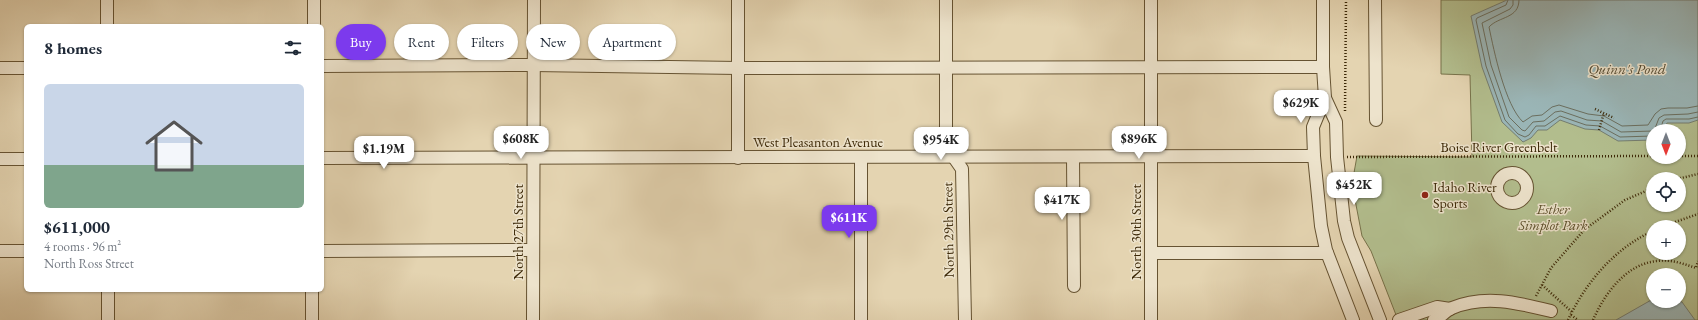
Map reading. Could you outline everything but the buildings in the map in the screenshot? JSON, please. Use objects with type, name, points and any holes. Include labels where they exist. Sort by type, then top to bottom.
[{"type":"street","points":[[107,0],[107,24]]},
{"type":"street","points":[[314,0],[314,24]]},
{"type":"street","name":"North 27th Street","points":[[533,320],[534,0]]},
{"type":"street","points":[[738,0],[738,158]]},
{"type":"street","name":"North 29th Street","points":[[946,0],[946,146],[952,157],[962,169],[965,320]]},
{"type":"street","name":"North 30th Street","points":[[1151,0],[1151,320]]},
{"type":"street","points":[[1323,0],[1324,98],[1312,127],[1314,156],[1321,226],[1327,253],[1353,320]]},
{"type":"street","points":[[1375,0],[1376,120]]},
{"type":"street","points":[[324,66],[533,65],[738,68],[945,66],[1151,68],[1323,67]]},
{"type":"street","points":[[0,68],[24,68]]},
{"type":"street","points":[[1324,98],[1336,122],[1337,157],[1344,221],[1348,238],[1380,320]]},
{"type":"street","name":"West Pleasanton Avenue","points":[[324,158],[1314,156]]},
{"type":"street","points":[[861,157],[862,320]]},
{"type":"street","points":[[1073,157],[1074,286]]},
{"type":"street","points":[[0,159],[24,159]]},
{"type":"street","points":[[324,251],[533,250]]},
{"type":"street","points":[[0,251],[24,251]]},
{"type":"street","points":[[1151,253],[1327,253]]},
{"type":"street","points":[[108,292],[108,320]]},
{"type":"street","points":[[312,292],[312,320]]},
{"type":"street","points":[[1434,320],[1450,309],[1462,304],[1498,300],[1518,303],[1551,312]]},
{"type":"street","points":[[1399,320],[1420,317],[1436,307],[1450,309]]},
{"type":"path","points":[[1345,119],[1346,0]]},
{"type":"path","points":[[1595,110],[1614,118]]},
{"type":"path","points":[[1599,130],[1604,113]]},
{"type":"path","name":"Boise River Greenbelt","points":[[1346,164],[1345,157],[1646,156]]},
{"type":"path","points":[[1686,156],[1698,156]]},
{"type":"path","points":[[1686,177],[1698,174]]},
{"type":"path","points":[[1534,300],[1551,268],[1584,230],[1625,200],[1646,191]]},
{"type":"path","points":[[1681,220],[1698,214]]},
{"type":"path","points":[[1568,320],[1580,298],[1601,270],[1619,252],[1646,235]]},
{"type":"path","points":[[1592,320],[1609,291],[1623,276],[1638,266],[1658,261],[1678,262],[1696,268]]},
{"type":"path","points":[[1698,261],[1696,268],[1698,272]]},
{"type":"path","points":[[1542,284],[1578,320]]},
{"type":"green space","name":"Esther Simplot Park","points":[[1441,0],[1698,0],[1698,320],[1398,320],[1371,251],[1362,236],[1352,184],[1357,156],[1472,157],[1470,75],[1441,74]]},
{"type":"water","name":"Quinn's Pond","points":[[1507,0],[1698,0],[1698,120],[1689,123],[1646,124],[1646,140],[1618,141],[1599,130],[1585,129],[1560,120],[1547,130],[1538,130],[1531,138],[1523,142],[1502,122],[1482,67],[1471,16]]},
{"type":"water","points":[[1646,303],[1646,308],[1686,308],[1695,320],[1616,320]]},
{"type":"place","name":"Idaho River Sports","points":[[1425,195]]}]
